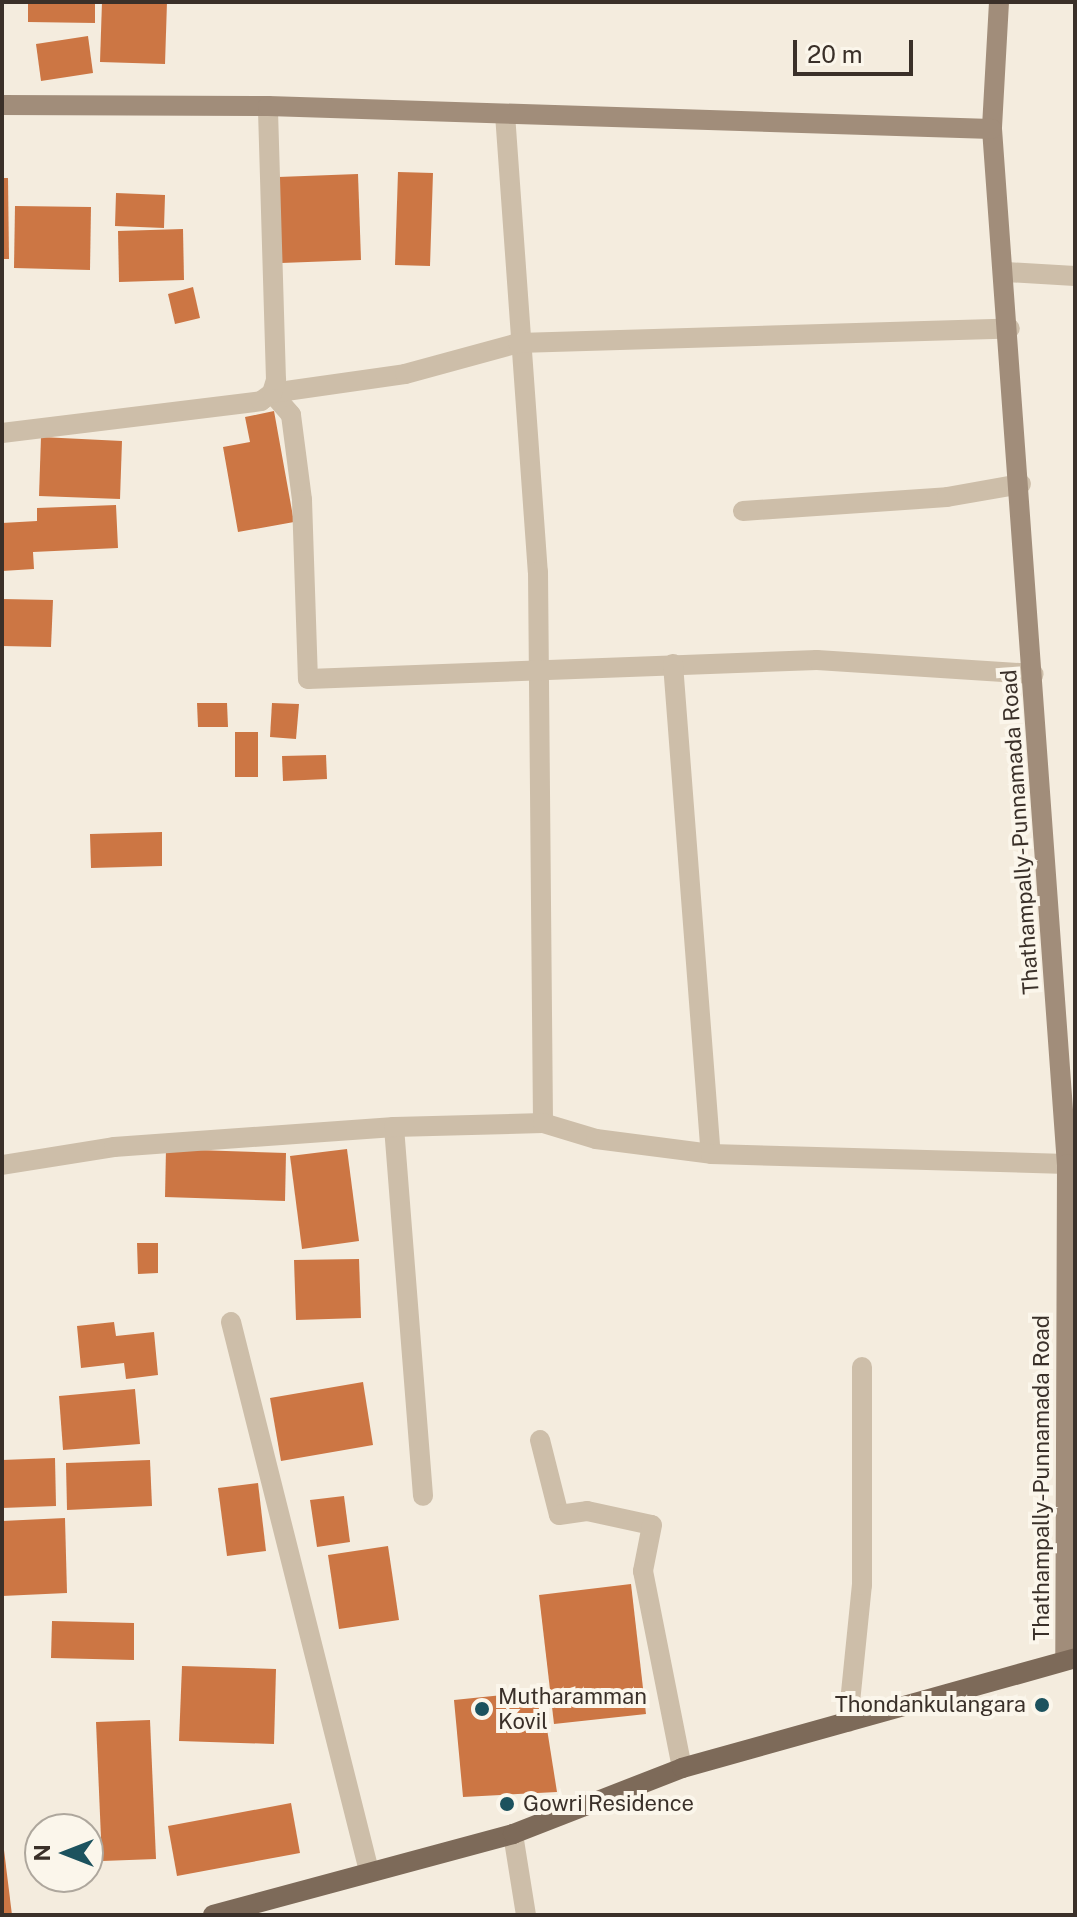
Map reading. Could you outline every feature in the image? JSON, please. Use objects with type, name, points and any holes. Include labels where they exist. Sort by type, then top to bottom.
[{"type":"main road","name":"Thathampally-Punnamada Road","points":[[999,2],[992,129],[1006,272],[1034,674],[1068,1089],[1070,1659]]},
{"type":"main road","points":[[2,105],[268,106],[992,129]]},
{"type":"main road","points":[[213,1915],[513,1834],[682,1768],[1070,1659]]},
{"type":"street","points":[[268,106],[276,380],[272,393]]},
{"type":"street","points":[[505,114],[518,343],[538,572],[543,1123]]},
{"type":"street","points":[[1006,272],[1075,276]]},
{"type":"street","points":[[2,433],[261,401],[272,393],[405,374],[518,343],[1010,328]]},
{"type":"street","points":[[272,393],[291,415],[302,500],[308,679],[817,660],[1034,674]]},
{"type":"street","points":[[743,511],[947,497],[1021,484]]},
{"type":"street","points":[[673,664],[711,1154]]},
{"type":"street","points":[[2,1165],[114,1147],[394,1127],[543,1123],[596,1139],[711,1154],[1067,1164]]},
{"type":"street","points":[[394,1127],[423,1496]]},
{"type":"street","points":[[231,1322],[369,1871]]},
{"type":"street","points":[[848,1722],[862,1585],[862,1367]]},
{"type":"street","points":[[540,1440],[559,1515],[587,1511],[652,1525],[643,1571],[682,1768]]},
{"type":"street","points":[[513,1834],[526,1915]]},
{"type":"building","points":[[28,2],[95,2],[95,23],[28,22]]},
{"type":"building","points":[[102,2],[167,2],[165,64],[100,62]]},
{"type":"building","points":[[88,36],[93,73],[41,81],[36,44]]},
{"type":"building","points":[[398,172],[433,173],[430,266],[395,265]]},
{"type":"building","points":[[358,174],[361,260],[281,263],[278,177]]},
{"type":"building","points":[[2,178],[8,178],[9,259],[2,259]]},
{"type":"building","points":[[116,193],[165,195],[164,228],[115,226]]},
{"type":"building","points":[[15,206],[91,207],[90,270],[14,268]]},
{"type":"building","points":[[183,229],[184,280],[119,282],[118,231]]},
{"type":"building","points":[[193,287],[200,318],[175,324],[168,294]]},
{"type":"building","points":[[274,411],[294,522],[238,532],[223,447],[250,442],[245,417]]},
{"type":"building","points":[[41,437],[122,441],[120,499],[39,496]]},
{"type":"building","points":[[116,505],[118,548],[33,552],[34,569],[2,571],[2,523],[37,521],[37,508]]},
{"type":"building","points":[[2,599],[53,600],[51,647],[2,646]]},
{"type":"building","points":[[197,703],[227,703],[228,727],[198,727]]},
{"type":"building","points":[[272,703],[299,704],[296,739],[270,737]]},
{"type":"building","points":[[235,732],[258,732],[258,777],[235,777]]},
{"type":"building","points":[[326,755],[327,779],[283,781],[282,756]]},
{"type":"building","points":[[162,832],[162,866],[91,868],[90,834]]},
{"type":"building","points":[[166,1149],[286,1153],[285,1201],[165,1197]]},
{"type":"building","points":[[347,1149],[359,1241],[302,1249],[290,1156]]},
{"type":"building","points":[[137,1243],[158,1243],[158,1273],[138,1274]]},
{"type":"building","points":[[359,1259],[361,1318],[296,1320],[294,1260]]},
{"type":"building","points":[[114,1322],[116,1336],[154,1332],[158,1375],[126,1379],[124,1363],[81,1368],[77,1326]]},
{"type":"building","points":[[363,1382],[373,1445],[281,1461],[270,1398]]},
{"type":"building","points":[[135,1389],[140,1444],[63,1450],[59,1396]]},
{"type":"building","points":[[55,1458],[56,1506],[2,1508],[2,1460]]},
{"type":"building","points":[[150,1460],[152,1506],[67,1510],[66,1463]]},
{"type":"building","points":[[258,1483],[266,1551],[227,1556],[218,1488]]},
{"type":"building","points":[[344,1496],[350,1542],[317,1547],[310,1500]]},
{"type":"building","points":[[65,1518],[67,1593],[2,1596],[2,1521]]},
{"type":"building","points":[[388,1546],[399,1620],[339,1629],[328,1555]]},
{"type":"building","points":[[631,1584],[646,1714],[554,1724],[539,1595]]},
{"type":"building","points":[[52,1621],[134,1623],[134,1660],[51,1658]]},
{"type":"building","points":[[182,1666],[276,1669],[274,1744],[179,1741]]},
{"type":"building","points":[[541,1691],[557,1792],[463,1797],[454,1700]]},
{"type":"building","points":[[150,1720],[156,1859],[104,1861],[104,1813],[100,1813],[96,1722]]},
{"type":"building","points":[[291,1803],[300,1853],[177,1876],[168,1826]]},
{"type":"building","points":[[4,1850],[12,1915],[2,1915]]},
{"type":"place","name":"Thondankulangara","points":[[1042,1705]]},
{"type":"place","name":"Mutharamman Kovil","points":[[482,1709]]},
{"type":"place","name":"Gowri Residence","points":[[507,1804]]}]
